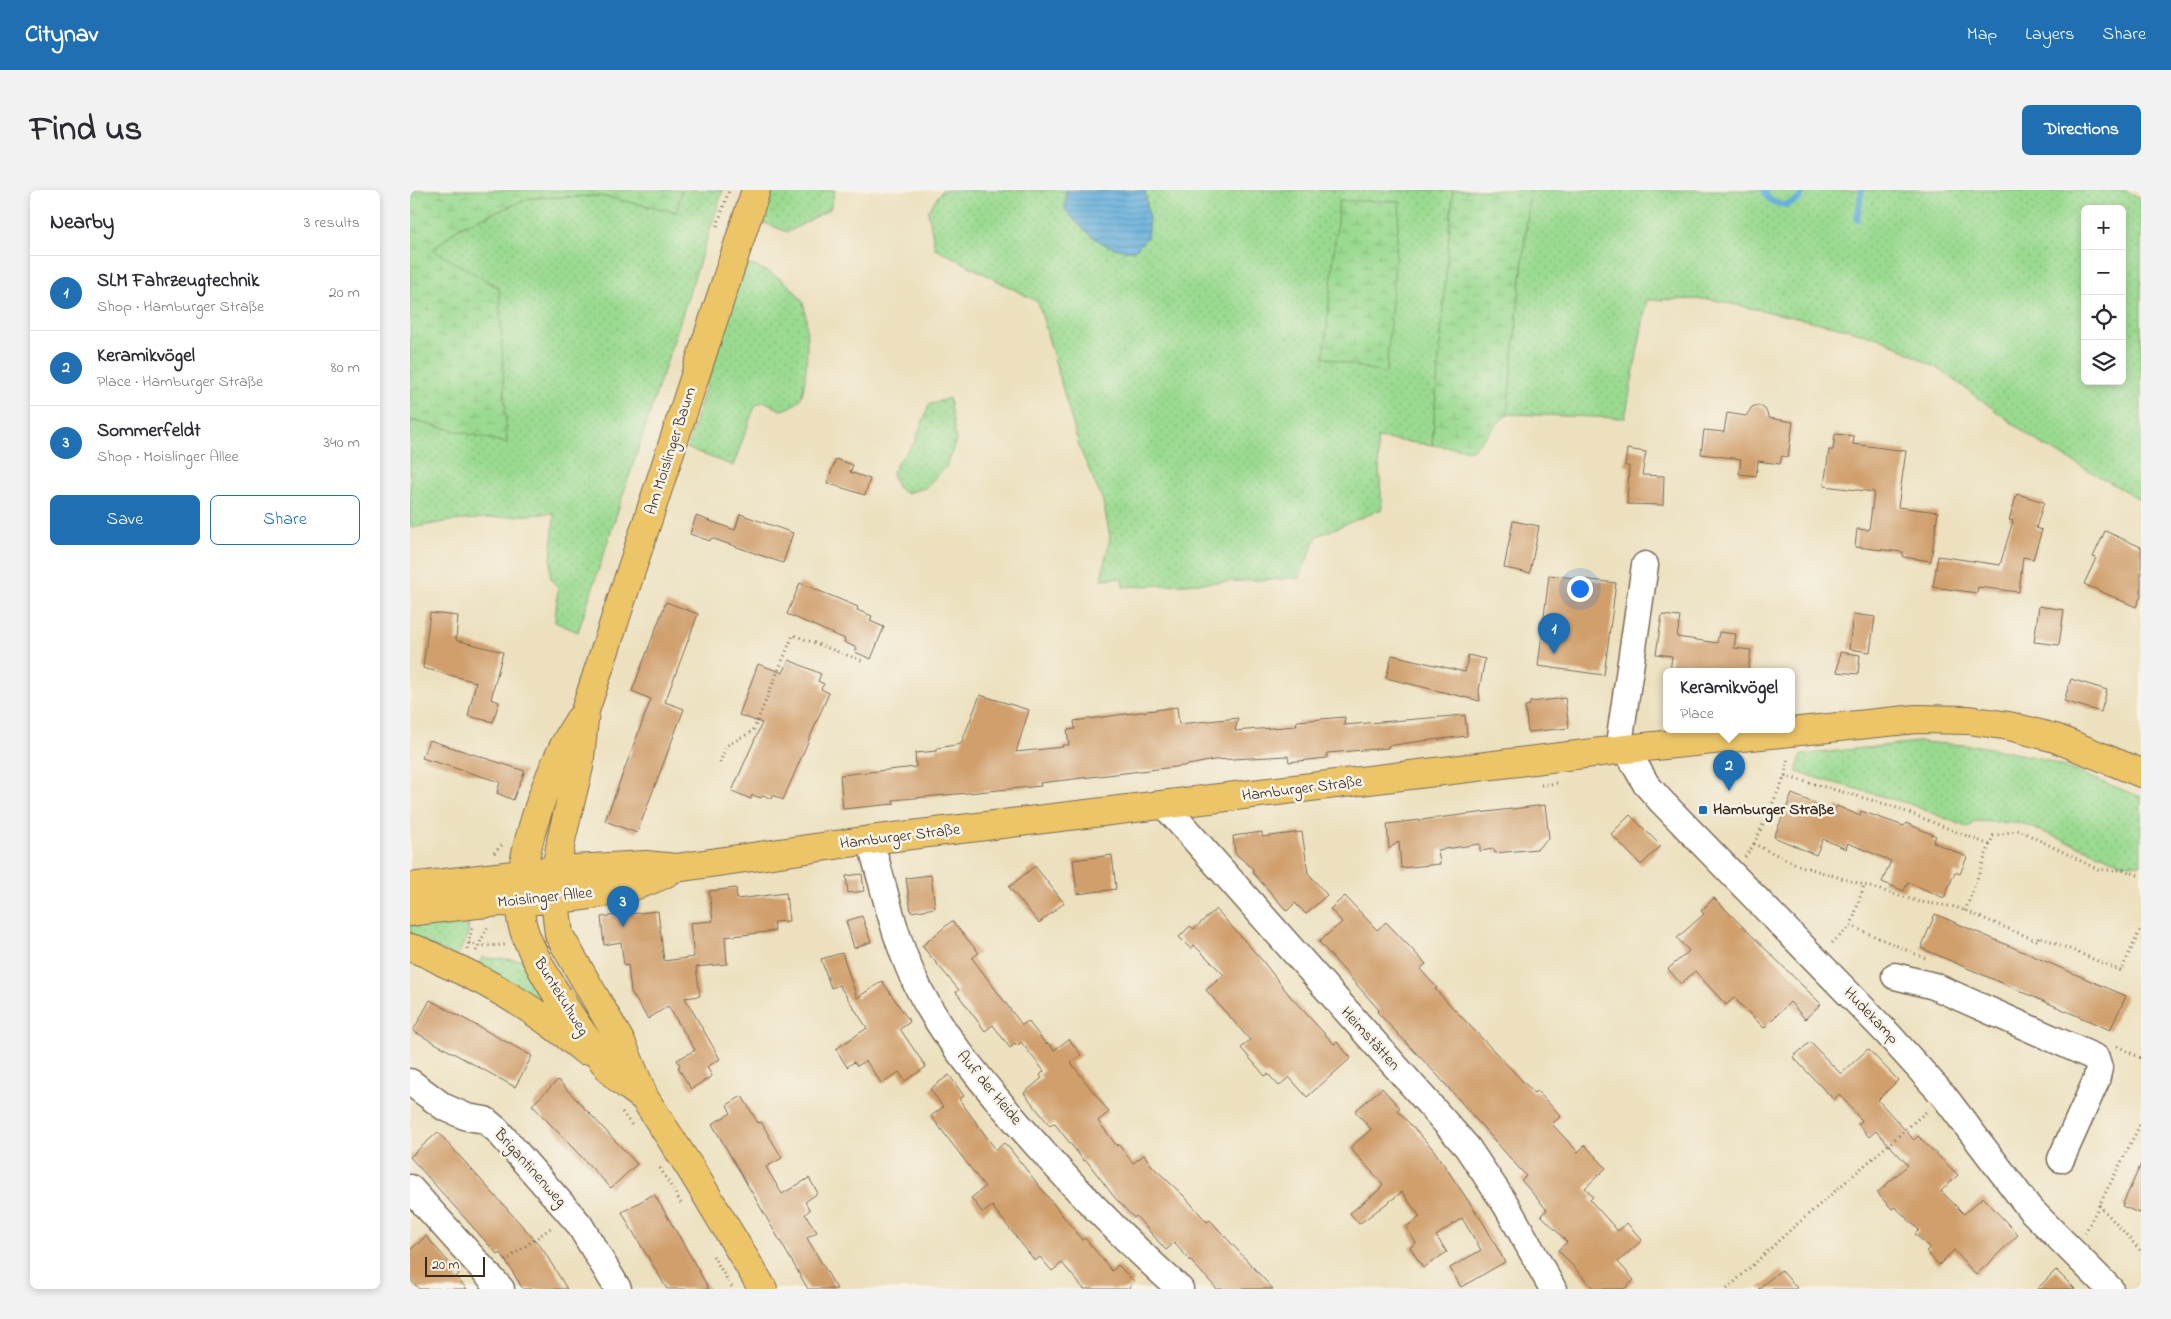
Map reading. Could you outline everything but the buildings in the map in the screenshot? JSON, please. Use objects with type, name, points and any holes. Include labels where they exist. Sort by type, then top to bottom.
[{"type":"main road","name":"Am Moislinger Baum","points":[[555,900],[556,870],[562,836],[579,767],[586,711],[756,190]]},
{"type":"main road","name":"Am Moislinger Baum","points":[[523,874],[531,833],[551,777],[567,738],[586,711]]},
{"type":"main road","name":"Hamburger Straße","points":[[1795,732],[1916,719],[1969,720],[2010,726],[2055,738],[2141,773]]},
{"type":"main road","name":"Hamburger Straße","points":[[486,866],[523,874],[556,870],[646,865],[676,868],[870,840],[1622,750],[1783,733]]},
{"type":"main road","name":"Moislinger Allee","points":[[410,888],[486,866]]},
{"type":"main road","name":"Moislinger Allee","points":[[410,912],[555,900],[649,882],[676,868]]},
{"type":"main road","name":"Buntekuhweg","points":[[523,874],[520,902],[521,919],[527,942],[555,990],[612,1073],[645,1099]]},
{"type":"main road","name":"Buntekuhweg","points":[[555,900],[560,935],[622,1044],[645,1099],[692,1171],[757,1287]]},
{"type":"main road","points":[[410,948],[465,972],[509,996],[556,1026],[612,1073]]},
{"type":"street","points":[[1622,750],[1645,565]]},
{"type":"street","name":"Hudekamp","points":[[1622,750],[1646,784],[1887,1033],[1944,1096],[2030,1208],[2110,1289]]},
{"type":"street","name":"Heimstätten","points":[[1165,806],[1467,1147],[1506,1205],[1553,1289]]},
{"type":"street","name":"Auf der Heide","points":[[870,840],[888,912],[914,980],[958,1054],[1038,1147],[1149,1261],[1180,1289]]},
{"type":"street","points":[[1895,976],[1934,986],[2096,1058],[2099,1068],[2096,1081],[2061,1158]]},
{"type":"street","name":"Brigantinenweg","points":[[410,1082],[444,1107],[466,1117],[485,1120],[497,1130],[579,1224],[618,1289]]},
{"type":"street","points":[[410,1188],[495,1281]]},
{"type":"path","points":[[720,763],[726,746],[753,731],[793,635],[862,661]]},
{"type":"path","points":[[1732,873],[1754,844],[1785,776],[1789,751]]},
{"type":"path","points":[[1785,776],[1889,805],[1990,845]]},
{"type":"path","points":[[1965,911],[1993,836],[2019,830],[2099,870],[2123,870],[2141,876]]},
{"type":"path","points":[[486,866],[508,837]]},
{"type":"path","points":[[1754,844],[1798,865],[1920,902],[1956,907],[2038,941],[2039,936],[2121,971],[2141,928]]},
{"type":"path","points":[[1851,926],[1864,885]]},
{"type":"path","points":[[469,943],[479,946]]},
{"type":"path","points":[[1727,1289],[1787,1233],[1944,1096]]},
{"type":"path","points":[[619,1107],[634,1129]]},
{"type":"path","points":[[2075,1254],[2141,1123]]},
{"type":"path","points":[[659,1167],[683,1206]]},
{"type":"path","points":[[2099,1206],[2141,1251]]},
{"type":"path","points":[[495,1281],[570,1214]]},
{"type":"path","points":[[713,1255],[733,1289]]},
{"type":"green space","points":[[410,190],[681,190],[677,212],[600,196],[530,198],[458,228],[433,250],[499,288],[507,443],[410,420]]},
{"type":"green space","points":[[681,190],[723,190],[578,632],[555,622],[558,588],[550,576],[554,513],[450,521],[410,528],[410,420],[507,442],[433,250],[458,228],[530,198],[600,196],[676,212]]},
{"type":"green space","points":[[768,190],[835,190],[830,209],[788,232],[759,221]]},
{"type":"green space","points":[[942,190],[1066,190],[1065,209],[1087,232],[1114,248],[1135,250],[1147,205],[1145,190],[1453,190],[1432,445],[1377,438],[1382,509],[1317,536],[1299,578],[1123,587],[1122,578],[1101,579],[1110,537],[1103,501],[1080,449],[1038,302],[935,248],[928,211]]},
{"type":"green space","points":[[1453,190],[1530,190],[1507,414],[1472,450],[1432,445]]},
{"type":"green space","points":[[1530,190],[2124,190],[2141,199],[2141,500],[2038,442],[1942,371],[1885,340],[1843,328],[1709,299],[1647,300],[1625,418],[1507,414]]},
{"type":"green space","points":[[1339,201],[1400,201],[1386,374],[1324,357]]},
{"type":"green space","points":[[744,263],[778,277],[798,295],[805,310],[807,351],[805,381],[800,399],[781,410],[764,401],[755,406],[733,466],[687,448]]},
{"type":"green space","points":[[949,398],[956,440],[946,467],[925,488],[905,493],[897,487],[892,473],[898,462],[915,442],[929,405]]},
{"type":"green space","points":[[1918,742],[1980,746],[2044,759],[2141,797],[2141,865],[2122,863],[2020,823],[1974,821],[1969,828],[1910,804],[1796,772],[1801,755]]},
{"type":"green space","points":[[469,919],[468,933],[458,956],[410,938],[410,926]]},
{"type":"green space","points":[[482,958],[524,960],[552,1008],[477,966]]},
{"type":"water","points":[[1066,190],[1145,190],[1149,219],[1147,238],[1135,250],[1114,248],[1096,239],[1079,225],[1065,209]]},
{"type":"waterway","points":[[1765,190],[1765,195],[1773,202],[1786,205],[1799,199],[1804,190]]},
{"type":"waterway","points":[[1857,219],[1862,190]]},
{"type":"place","name":"SLM Fahrzeugtechnik","points":[[1554,654]]},
{"type":"place","name":"Keramikvögel","points":[[1729,791]]},
{"type":"place","name":"Hamburger Straße","points":[[1703,810]]},
{"type":"place","name":"Sommerfeldt","points":[[623,927]]}]
